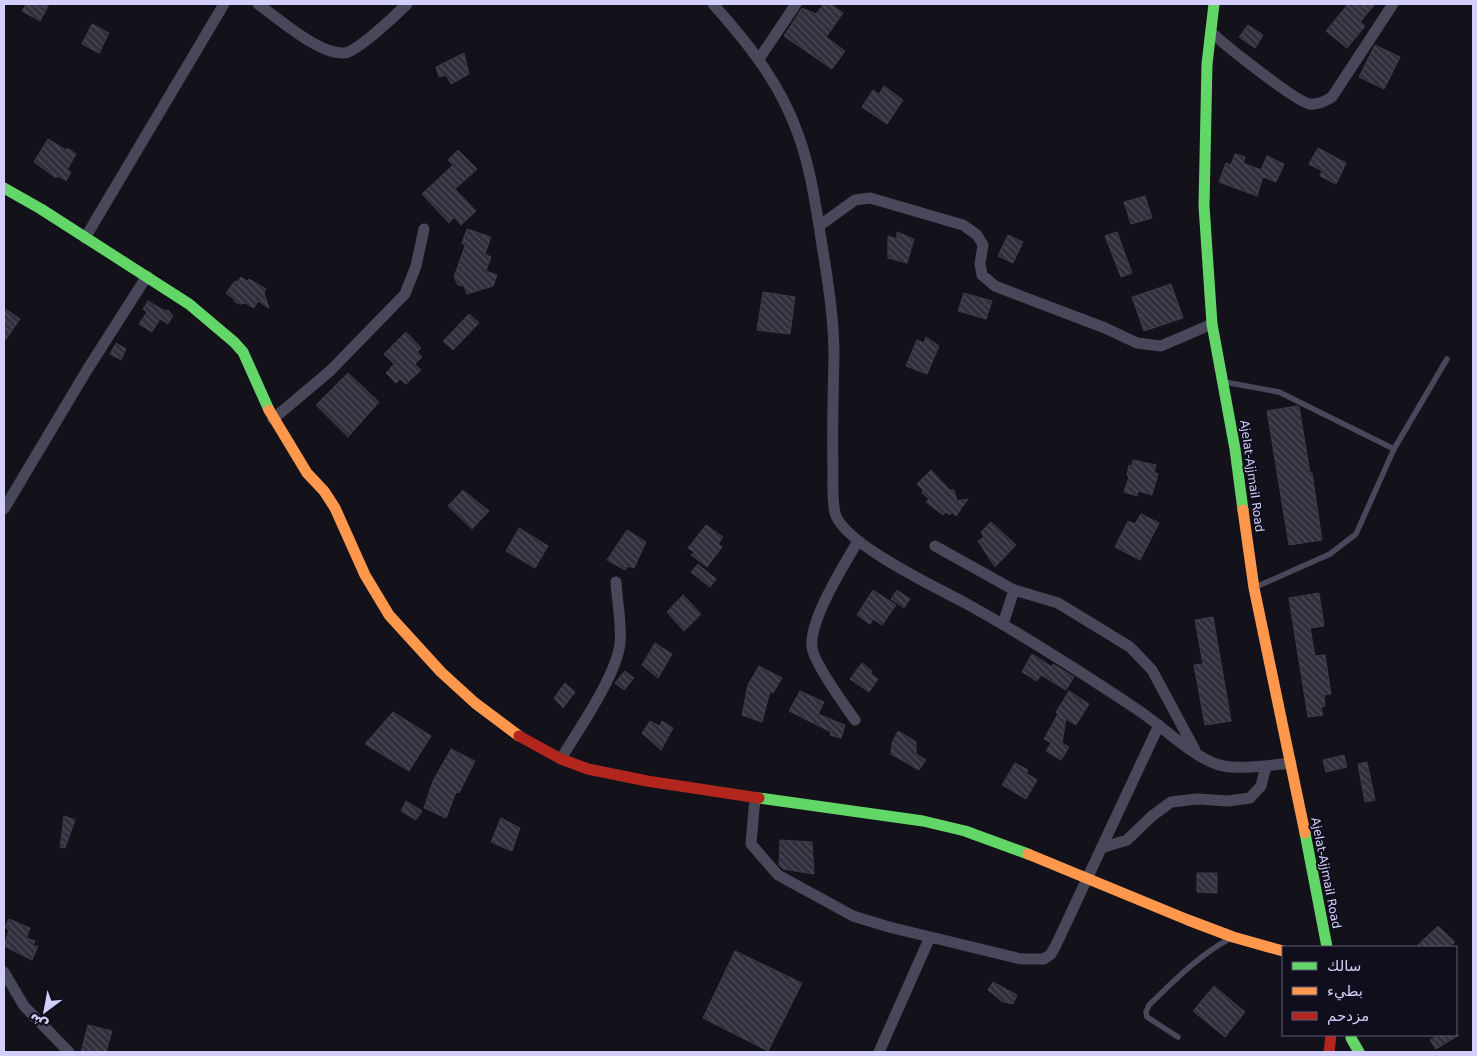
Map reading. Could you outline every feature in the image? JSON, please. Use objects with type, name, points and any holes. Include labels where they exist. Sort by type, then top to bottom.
[{"type":"main road","name":"Ajelat-Ajjmail Road","points":[[1214,4],[1207,64],[1204,206],[1212,324],[1224,382],[1254,588],[1291,763],[1326,946]]},
{"type":"main road","points":[[4,188],[148,276],[189,304],[234,342],[243,352],[273,419],[307,473],[324,490],[335,508],[365,575],[389,614],[441,672],[475,703],[519,736],[561,759],[588,769],[647,782],[872,813],[931,823],[965,832],[1011,847],[1135,899],[1233,937],[1282,951]]},
{"type":"main road","points":[[1329,1052],[1333,1036]]},
{"type":"main road","points":[[1333,1036],[1338,1052]]},
{"type":"main road","points":[[1351,1036],[1354,1052]]},
{"type":"main road","points":[[1351,1036],[1359,1052]]},
{"type":"street","points":[[85,238],[224,4]]},
{"type":"street","points":[[258,4],[313,43],[328,51],[345,53],[358,46],[407,4]]},
{"type":"street","points":[[713,4],[760,59],[774,81],[798,134],[812,189],[834,321],[831,416],[835,512],[843,527],[858,542],[1003,624],[1086,676],[1159,725],[1198,754],[1217,764],[1226,766],[1266,766],[1291,763]]},
{"type":"street","points":[[760,59],[796,4]]},
{"type":"street","points":[[1210,32],[1297,98],[1309,104],[1317,104],[1332,96],[1392,4]]},
{"type":"street","points":[[819,226],[855,200],[870,198],[964,225],[976,235],[983,245],[980,264],[982,275],[994,286],[1105,328],[1137,344],[1161,346],[1212,324]]},
{"type":"street","points":[[273,419],[330,372],[405,294],[416,266],[424,229]]},
{"type":"street","points":[[4,509],[87,370],[148,276]]},
{"type":"street","points":[[855,720],[819,665],[812,648],[815,627],[822,610],[839,573],[858,542]]},
{"type":"street","points":[[936,546],[1014,590],[1058,603],[1130,647],[1152,670],[1198,754]]},
{"type":"street","points":[[561,759],[602,690],[618,656],[621,642],[616,582]]},
{"type":"street","points":[[1003,624],[1014,590]]},
{"type":"street","points":[[754,798],[751,844],[778,875],[853,916],[889,927],[1021,959],[1044,959],[1051,954],[1056,945],[1159,725]]},
{"type":"street","points":[[1101,848],[1127,840],[1152,816],[1172,802],[1197,799],[1228,802],[1250,798],[1261,786],[1266,766]]},
{"type":"street","points":[[879,1052],[930,937]]},
{"type":"street","points":[[4,972],[24,1006],[69,1052]]},
{"type":"lane","points":[[1254,588],[1330,554],[1356,534],[1394,449],[1447,359]]},
{"type":"lane","points":[[1224,382],[1278,392],[1394,449]]},
{"type":"lane","points":[[1178,1037],[1147,1016],[1146,1012],[1149,1005],[1191,965],[1211,949],[1233,937]]},
{"type":"building","points":[[26,4],[49,4],[40,21],[22,11]]},
{"type":"building","points":[[824,4],[831,4],[843,13],[826,37],[845,51],[832,69],[784,36],[802,8],[816,14]]},
{"type":"building","points":[[1348,4],[1375,4],[1360,22],[1365,26],[1347,48],[1326,31]]},
{"type":"building","points":[[92,24],[109,33],[99,53],[82,44]]},
{"type":"building","points":[[1248,25],[1263,35],[1255,48],[1239,37]]},
{"type":"building","points":[[1375,45],[1400,57],[1384,89],[1359,77]]},
{"type":"building","points":[[464,53],[469,74],[451,84],[446,75],[439,77],[436,67]]},
{"type":"building","points":[[884,86],[903,100],[887,124],[862,107],[873,90],[879,94]]},
{"type":"building","points":[[48,139],[76,154],[67,170],[71,172],[66,181],[58,176],[56,178],[34,162]]},
{"type":"building","points":[[1318,148],[1346,163],[1336,184],[1320,176],[1322,171],[1309,164]]},
{"type":"building","points":[[458,150],[477,169],[455,189],[476,211],[461,225],[454,217],[449,223],[422,194],[453,165],[448,160]]},
{"type":"building","points":[[1235,154],[1245,157],[1243,163],[1261,170],[1267,156],[1284,164],[1276,182],[1263,177],[1257,196],[1219,182],[1226,163],[1231,165]]},
{"type":"building","points":[[1145,196],[1152,218],[1131,224],[1124,202]]},
{"type":"building","points":[[467,229],[491,237],[485,254],[491,257],[486,271],[497,275],[493,286],[467,294],[464,286],[458,285],[454,277],[465,246],[462,243]]},
{"type":"building","points":[[897,232],[914,239],[907,263],[888,258],[888,236],[897,239]]},
{"type":"building","points":[[1117,232],[1132,273],[1121,277],[1105,236]]},
{"type":"building","points":[[1008,235],[1023,242],[1013,263],[998,256]]},
{"type":"building","points":[[241,277],[247,281],[249,279],[266,289],[264,293],[269,308],[258,301],[254,308],[245,303],[240,304],[235,302],[226,293],[235,281],[237,282]]},
{"type":"building","points":[[1171,284],[1183,318],[1144,331],[1132,297]]},
{"type":"building","points":[[763,292],[795,297],[790,334],[757,330]]},
{"type":"building","points":[[964,293],[992,301],[986,319],[958,311]]},
{"type":"building","points":[[148,301],[165,311],[168,310],[173,316],[168,324],[160,319],[152,332],[139,324],[147,312],[143,309]]},
{"type":"building","points":[[4,308],[20,319],[4,342]]},
{"type":"building","points":[[469,314],[479,323],[453,350],[443,341]]},
{"type":"building","points":[[406,332],[421,348],[417,352],[422,357],[415,364],[421,370],[406,384],[400,379],[396,383],[386,373],[394,364],[384,354]]},
{"type":"building","points":[[926,337],[939,346],[927,374],[906,366],[917,340],[924,343]]},
{"type":"building","points":[[116,343],[126,349],[121,360],[110,354]]},
{"type":"building","points":[[348,373],[379,402],[348,437],[316,405]]},
{"type":"building","points":[[1299,407],[1310,473],[1312,473],[1322,540],[1289,545],[1267,411]]},
{"type":"building","points":[[1133,460],[1156,465],[1154,472],[1158,474],[1152,495],[1138,491],[1137,496],[1124,492],[1129,477],[1127,475],[1129,465],[1132,466]]},
{"type":"building","points":[[931,470],[950,490],[954,490],[957,501],[968,499],[956,516],[952,512],[950,515],[946,512],[943,515],[926,502],[929,499],[922,493],[923,490],[917,484]]},
{"type":"building","points":[[463,490],[489,511],[472,529],[448,506]]},
{"type":"building","points":[[1141,514],[1159,523],[1140,560],[1115,547],[1128,521],[1135,524]]},
{"type":"building","points":[[991,522],[1016,545],[995,567],[978,541],[984,537],[981,532]]},
{"type":"building","points":[[706,525],[723,537],[718,544],[722,547],[707,567],[691,555],[694,552],[688,548]]},
{"type":"building","points":[[519,528],[548,546],[535,568],[506,551]]},
{"type":"building","points":[[627,530],[646,542],[634,568],[628,566],[625,570],[607,560]]},
{"type":"building","points":[[698,564],[716,579],[710,587],[691,572]]},
{"type":"building","points":[[873,590],[896,605],[882,625],[873,619],[870,624],[857,615]]},
{"type":"building","points":[[897,590],[910,599],[904,608],[891,599]]},
{"type":"building","points":[[1319,593],[1324,626],[1310,628],[1315,656],[1325,655],[1331,694],[1324,695],[1325,706],[1321,707],[1323,715],[1308,717],[1289,598]]},
{"type":"building","points":[[683,595],[701,614],[684,631],[667,612]]},
{"type":"building","points":[[1213,617],[1231,721],[1205,725],[1194,665],[1203,664],[1195,620]]},
{"type":"building","points":[[655,643],[672,654],[658,678],[642,665]]},
{"type":"building","points":[[1032,654],[1052,667],[1053,664],[1074,677],[1066,690],[1041,675],[1037,681],[1022,672]]},
{"type":"building","points":[[862,663],[878,679],[869,692],[850,679]]},
{"type":"building","points":[[759,666],[782,678],[773,693],[770,691],[762,722],[742,715],[748,685]]},
{"type":"building","points":[[625,671],[634,678],[624,690],[615,683]]},
{"type":"building","points":[[565,683],[575,692],[563,708],[554,698]]},
{"type":"building","points":[[800,691],[824,702],[818,714],[845,725],[841,738],[830,735],[831,732],[789,711]]},
{"type":"building","points":[[1069,691],[1089,704],[1076,725],[1066,719],[1062,743],[1069,747],[1061,760],[1046,751],[1051,743],[1044,739],[1058,714],[1056,712]]},
{"type":"building","points":[[393,712],[431,736],[409,771],[365,744]]},
{"type":"building","points":[[650,721],[660,726],[662,721],[673,728],[661,750],[642,733]]},
{"type":"building","points":[[898,731],[916,742],[916,754],[926,760],[919,770],[891,754],[892,743]]},
{"type":"building","points":[[451,749],[475,761],[459,793],[456,792],[446,818],[424,808],[433,781]]},
{"type":"building","points":[[1344,755],[1347,767],[1326,772],[1323,760]]},
{"type":"building","points":[[1367,762],[1375,800],[1365,802],[1358,764]]},
{"type":"building","points":[[1015,763],[1028,770],[1026,773],[1037,780],[1026,799],[1002,785]]},
{"type":"building","points":[[406,801],[422,811],[416,820],[401,811]]},
{"type":"building","points":[[64,816],[75,820],[65,848],[60,847]]},
{"type":"building","points":[[501,818],[520,828],[512,851],[491,842]]},
{"type":"building","points":[[780,840],[812,842],[814,874],[783,869],[779,865]]},
{"type":"building","points":[[1197,873],[1217,873],[1217,893],[1197,892]]},
{"type":"building","points":[[9,919],[30,928],[26,938],[35,941],[33,946],[38,946],[32,960],[4,946],[9,930],[5,927]]},
{"type":"building","points":[[1438,926],[1455,942],[1450,946],[1417,946]]},
{"type":"building","points":[[735,951],[802,983],[768,1051],[703,1018]]},
{"type":"building","points":[[993,982],[1017,995],[1013,1004],[1003,1002],[988,990]]},
{"type":"building","points":[[1214,986],[1245,1012],[1225,1037],[1193,1011]]},
{"type":"building","points":[[88,1025],[112,1031],[106,1052],[81,1052]]},
{"type":"building","points":[[1459,1035],[1436,1049],[1430,1040],[1436,1036]]},
{"type":"traffic: fast","points":[[1214,4],[1207,64],[1204,206],[1212,324],[1235,449],[1243,510]]},
{"type":"traffic: fast","points":[[4,188],[41,209],[189,304],[243,352],[269,410]]},
{"type":"traffic: fast","points":[[759,798],[923,821],[965,831],[1028,854]]},
{"type":"traffic: fast","points":[[1305,833],[1327,946]]},
{"type":"traffic: fast","points":[[1351,1038],[1359,1052]]},
{"type":"traffic: slow","points":[[269,410],[307,473],[324,491],[335,508],[365,575],[389,615],[441,672],[475,703],[519,736]]},
{"type":"traffic: slow","points":[[1243,510],[1254,588],[1305,833]]},
{"type":"traffic: slow","points":[[1028,854],[1188,920],[1233,937],[1282,951]]},
{"type":"traffic: jam","points":[[519,736],[561,759],[588,769],[647,781],[759,798]]},
{"type":"traffic: jam","points":[[1329,1052],[1331,1036]]}]
